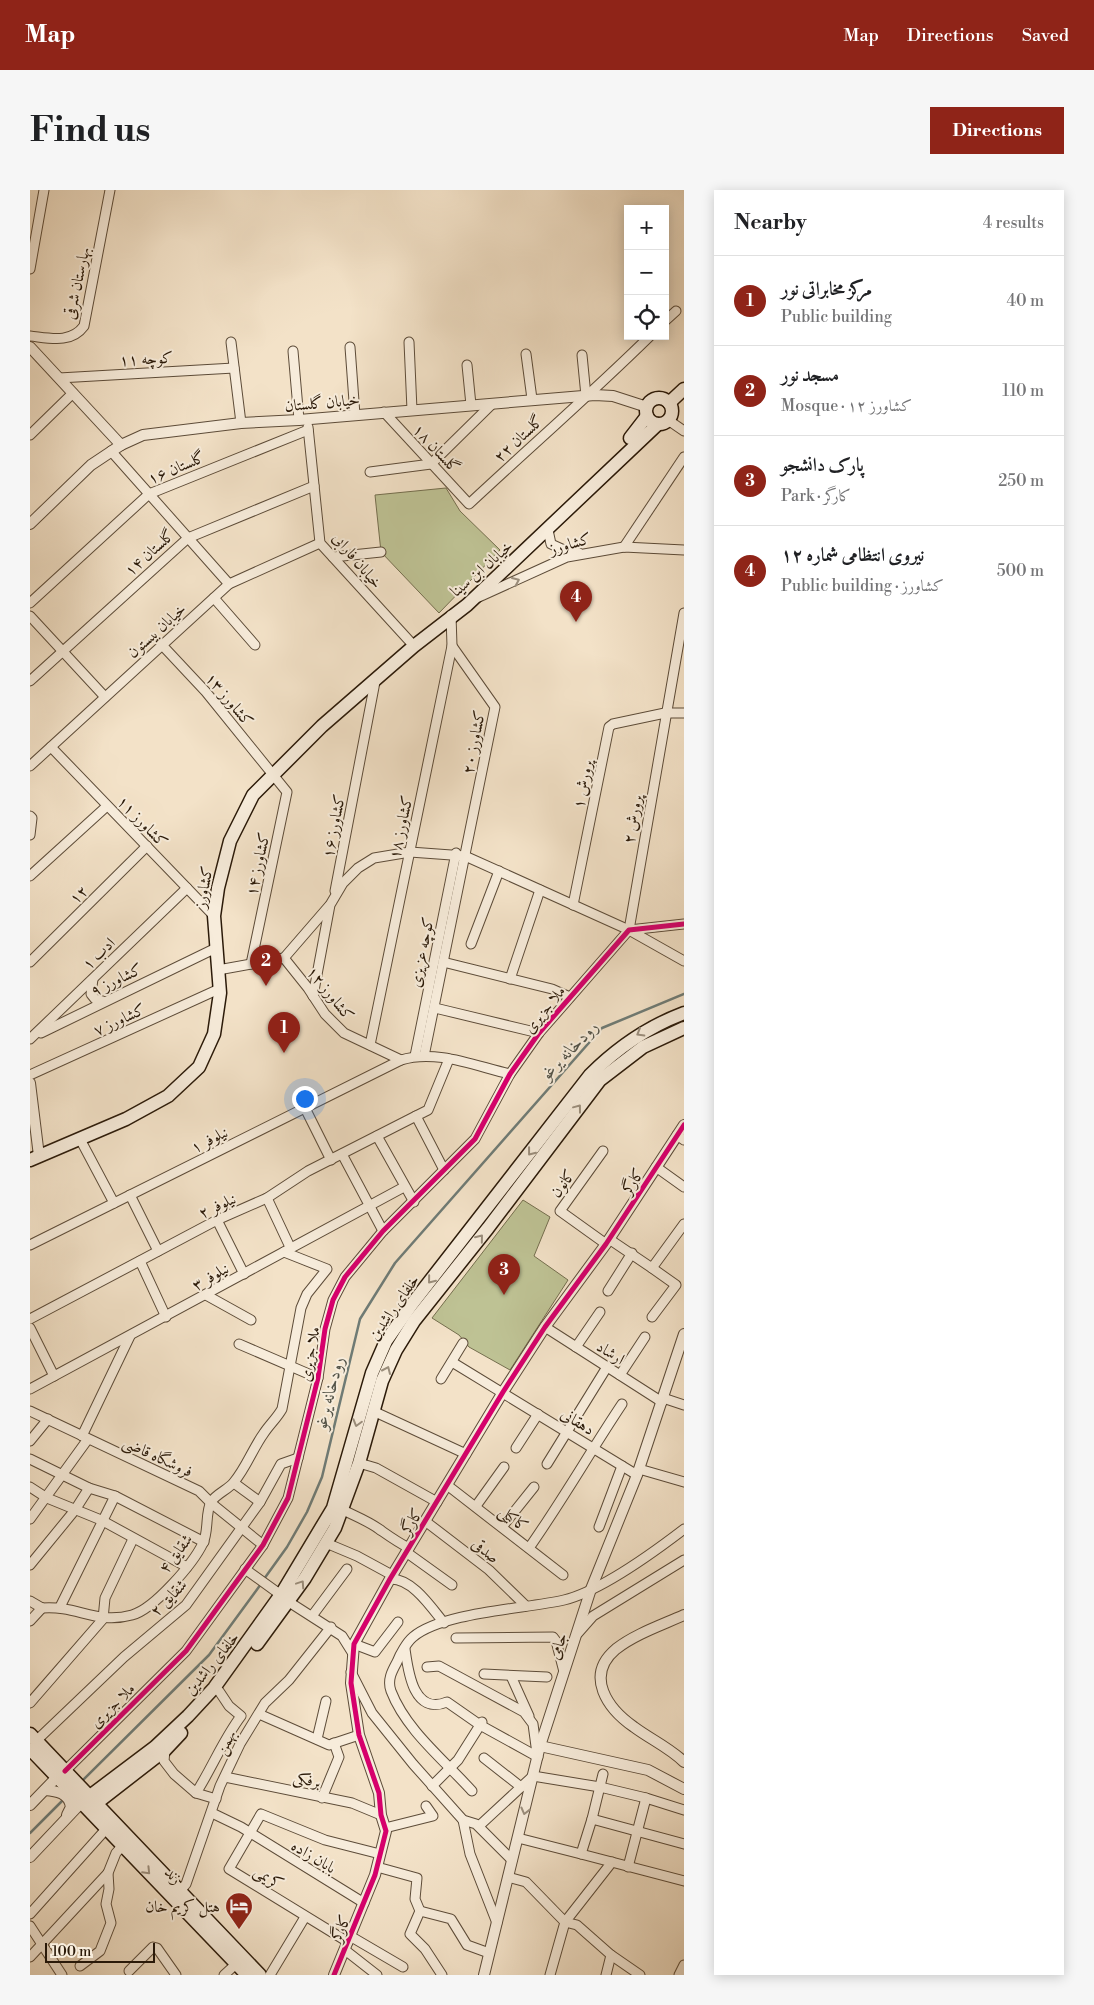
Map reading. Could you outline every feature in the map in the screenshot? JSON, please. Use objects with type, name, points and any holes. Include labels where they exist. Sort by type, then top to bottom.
[{"type":"main road","points":[[669,403],[684,389]]},
{"type":"main road","points":[[655,399],[662,399],[669,403],[672,414],[655,417],[655,399]]},
{"type":"main road","name":"خیابان ابن سینا","points":[[454,613],[471,601],[548,530],[655,417]]},
{"type":"main road","name":"خیابان ابن سینا","points":[[454,613],[465,600],[638,431],[655,417]]},
{"type":"main road","name":"کشاورز","points":[[33,1159],[126,1119],[168,1096],[199,1067],[214,1034],[219,989],[214,916],[218,888],[230,840],[253,795],[322,726],[454,613]]},
{"type":"main road","name":"خلفای راشدین","points":[[85,1800],[155,1747],[188,1716],[214,1688],[285,1598],[332,1508],[372,1373],[386,1341],[412,1304],[590,1075],[635,1036],[684,1013]]},
{"type":"main road","points":[[32,1741],[85,1800],[165,1750],[219,1691],[326,1543],[343,1510],[359,1463],[382,1381],[396,1350],[414,1321],[488,1228],[600,1080],[643,1047],[684,1028]]},
{"type":"main road","name":"زند","points":[[85,1800],[107,1828],[247,1975]]},
{"type":"main road","name":"زند","points":[[85,1800],[180,1890],[260,1975]]},
{"type":"street","points":[[30,269],[44,190]]},
{"type":"street","name":"بهارستان شرقی","points":[[30,336],[69,338],[84,326],[110,190]]},
{"type":"street","points":[[669,317],[676,311]]},
{"type":"street","name":"گلستان ۲۲","points":[[469,504],[646,340]]},
{"type":"street","points":[[231,342],[241,422]]},
{"type":"street","points":[[409,342],[412,410]]},
{"type":"street","points":[[350,347],[355,415]]},
{"type":"street","name":"خیابان فارابی","points":[[293,350],[303,420],[308,430],[320,543],[414,646]]},
{"type":"street","points":[[32,352],[59,378],[121,445]]},
{"type":"street","points":[[526,354],[532,399]]},
{"type":"street","points":[[582,355],[588,395]]},
{"type":"street","points":[[467,366],[471,405]]},
{"type":"street","name":"کوچه ۱۱","points":[[59,378],[234,368]]},
{"type":"street","points":[[30,435],[73,393]]},
{"type":"street","name":"خیابان گلستان","points":[[30,524],[91,465],[121,445],[144,435],[241,422],[303,420],[588,395],[613,396],[655,417]]},
{"type":"street","points":[[370,472],[431,464],[492,404]]},
{"type":"street","name":"گلستان ۱۸","points":[[384,412],[469,504]]},
{"type":"street","points":[[655,417],[684,431]]},
{"type":"street","name":"گلستان ۱۶","points":[[30,603],[149,494],[308,430]]},
{"type":"street","points":[[111,451],[229,584]]},
{"type":"street","points":[[624,547],[684,456]]},
{"type":"street","name":"گلستان ۱۴","points":[[30,681],[188,538],[314,486]]},
{"type":"street","points":[[548,530],[550,541],[554,546],[584,554]]},
{"type":"street","name":"خیابان بیستون","points":[[30,766],[229,584],[320,543]]},
{"type":"street","name":"کشاورز","points":[[471,601],[567,557],[624,547],[684,550]]},
{"type":"street","points":[[333,557],[381,552]]},
{"type":"street","points":[[214,598],[255,646]]},
{"type":"street","name":"کشاورز ۱۸","points":[[370,1045],[452,646],[454,613]]},
{"type":"street","name":"پرورش ۲","points":[[629,930],[665,713],[684,613]]},
{"type":"street","points":[[30,616],[105,697]]},
{"type":"street","name":"کشاورز ۱۳","points":[[162,645],[206,692],[273,773]]},
{"type":"street","name":"کشاورز ۲۰","points":[[420,1056],[435,1008],[496,706],[452,646]]},
{"type":"street","name":"کشاورز ۱۶","points":[[284,958],[330,904],[338,882],[375,682]]},
{"type":"street","points":[[665,713],[684,713]]},
{"type":"street","name":"پرورش ۱","points":[[573,905],[609,727],[612,724],[665,713]]},
{"type":"street","name":"کشاورز ۱۱","points":[[51,747],[214,916]]},
{"type":"street","name":"کشاورز ۱۴","points":[[251,964],[287,792],[273,773]]},
{"type":"street","points":[[30,876],[108,806]]},
{"type":"street","points":[[30,816],[32,818],[30,835]]},
{"type":"street","name":"۱۲","points":[[30,962],[147,846]]},
{"type":"street","points":[[313,996],[330,904],[344,883],[358,868],[374,858],[410,852],[466,856],[629,930],[684,961]]},
{"type":"street","name":"کوچه عزیزی","points":[[420,1056],[456,854]]},
{"type":"street","points":[[471,944],[499,871]]},
{"type":"street","name":"ادب ۱","points":[[30,1039],[187,888]]},
{"type":"street","points":[[510,979],[540,890]]},
{"type":"street","points":[[629,930],[684,924]]},
{"type":"street","name":"ملا جزیری","points":[[61,1774],[186,1651],[264,1545],[288,1498],[318,1378],[325,1329],[333,1300],[345,1277],[383,1230],[414,1202],[475,1139],[510,1074],[539,1033],[629,930]]},
{"type":"street","name":"کشاورز ۹","points":[[30,1039],[103,1001],[216,948]]},
{"type":"street","points":[[218,970],[284,958]]},
{"type":"street","name":"کشاورز ۱۲","points":[[284,958],[325,1014],[344,1033],[401,1060]]},
{"type":"street","points":[[443,962],[552,989],[570,996]]},
{"type":"street","points":[[92,979],[91,994],[96,999],[103,1001]]},
{"type":"street","name":"کشاورز ۷","points":[[30,1075],[219,989]]},
{"type":"street","points":[[435,1008],[539,1033]]},
{"type":"street","points":[[401,1060],[420,1056],[449,1059],[510,1074]]},
{"type":"street","name":"نیلوفر ۲","points":[[30,1319],[217,1220],[267,1198],[308,1171],[428,1110],[449,1059]]},
{"type":"street","name":"نیلوفر ۱","points":[[30,1245],[401,1060]]},
{"type":"street","points":[[30,1083],[33,1159]]},
{"type":"street","points":[[305,1108],[331,1160]]},
{"type":"street","points":[[416,1116],[444,1170]]},
{"type":"street","name":"کارگر","points":[[334,1975],[364,1904],[377,1867],[385,1828],[381,1815],[379,1793],[359,1735],[351,1672],[353,1648],[391,1577],[503,1392],[545,1326],[607,1241],[656,1167],[681,1138],[684,1125]]},
{"type":"street","points":[[377,1136],[414,1202]]},
{"type":"street","points":[[80,1139],[114,1203]]},
{"type":"street","name":"کانون","points":[[603,1151],[560,1211],[607,1241]]},
{"type":"street","points":[[342,1154],[383,1230]]},
{"type":"street","points":[[656,1167],[684,1187]]},
{"type":"street","name":"نیلوفر ۳","points":[[30,1389],[206,1296],[287,1249],[404,1187]]},
{"type":"street","points":[[130,1195],[158,1251]]},
{"type":"street","points":[[210,1503],[234,1483],[264,1432],[282,1409],[301,1308],[307,1294],[326,1268],[287,1249],[267,1198]]},
{"type":"street","points":[[217,1220],[244,1274]]},
{"type":"street","points":[[652,1268],[684,1224]]},
{"type":"street","points":[[607,1241],[632,1253],[676,1285],[652,1317]]},
{"type":"street","points":[[608,1291],[632,1253]]},
{"type":"street","points":[[140,1261],[166,1317]]},
{"type":"street","points":[[206,1296],[251,1320]]},
{"type":"street","points":[[576,1347],[600,1312]]},
{"type":"street","name":"ارشاد","points":[[545,1326],[607,1367],[663,1400],[684,1405]]},
{"type":"street","points":[[30,1328],[54,1376]]},
{"type":"street","name":"جامی","points":[[484,1975],[539,1752],[591,1589],[638,1472],[684,1334]]},
{"type":"street","points":[[30,1519],[63,1476],[85,1438],[130,1336]]},
{"type":"street","points":[[620,1375],[645,1337]]},
{"type":"street","points":[[440,1379],[463,1343]]},
{"type":"street","points":[[239,1344],[318,1378]]},
{"type":"street","name":"دهقانی","points":[[452,1362],[622,1466],[638,1472],[684,1481]]},
{"type":"street","points":[[547,1464],[607,1367]]},
{"type":"street","points":[[529,1548],[565,1497],[593,1448],[622,1404]]},
{"type":"street","name":"فروشگاه قاضی","points":[[30,1410],[199,1491],[210,1503],[264,1545]]},
{"type":"street","points":[[374,1411],[466,1454]]},
{"type":"street","points":[[516,1448],[538,1414]]},
{"type":"street","points":[[30,1442],[48,1419]]},
{"type":"street","points":[[30,1458],[89,1488],[115,1496],[204,1542]]},
{"type":"street","name":"شقایق ۲","points":[[32,1741],[124,1657],[186,1605],[260,1502],[282,1464],[298,1458]]},
{"type":"street","points":[[359,1463],[376,1468],[437,1502]]},
{"type":"street","points":[[599,1527],[622,1466]]},
{"type":"street","points":[[476,1506],[504,1467]]},
{"type":"street","points":[[234,1483],[260,1502]]},
{"type":"street","name":"کاکیلی","points":[[447,1484],[563,1575]]},
{"type":"street","points":[[30,1487],[47,1498],[101,1520],[187,1568]]},
{"type":"street","points":[[502,1527],[534,1487]]},
{"type":"street","points":[[30,1565],[75,1510],[89,1488]]},
{"type":"street","points":[[60,1607],[101,1520],[115,1496]]},
{"type":"street","name":"شقایق ۴","points":[[42,1608],[60,1607],[103,1619],[133,1615],[141,1612],[187,1568],[204,1542],[210,1503]]},
{"type":"street","points":[[343,1510],[378,1528],[452,1585]]},
{"type":"street","name":"صدقی","points":[[425,1521],[489,1570],[526,1606]]},
{"type":"street","points":[[472,1791],[426,1742],[402,1712],[390,1689],[390,1677],[413,1637],[431,1626],[526,1606],[565,1600],[591,1589],[654,1552],[684,1529]]},
{"type":"street","points":[[30,1703],[103,1619],[105,1598],[133,1539]]},
{"type":"street","points":[[326,1543],[357,1556],[391,1577],[398,1578],[411,1587],[444,1623]]},
{"type":"street","points":[[576,1634],[593,1616],[684,1560]]},
{"type":"street","points":[[245,1569],[285,1598],[331,1627],[353,1648],[375,1652],[398,1622]]},
{"type":"street","points":[[312,1616],[347,1569]]},
{"type":"street","points":[[30,1601],[42,1608],[30,1620]]},
{"type":"street","points":[[684,1615],[638,1636],[614,1650],[604,1665],[601,1680],[603,1694],[616,1713],[632,1727],[684,1762]]},
{"type":"street","name":"بهمن","points":[[180,1890],[186,1884],[216,1799],[240,1744],[259,1714],[331,1627]]},
{"type":"street","points":[[456,1638],[553,1637],[556,1641],[564,1672]]},
{"type":"street","points":[[405,1648],[410,1678],[414,1689],[425,1702],[440,1705],[447,1702],[481,1723],[539,1752],[648,1770],[684,1789]]},
{"type":"street","points":[[427,1667],[439,1666],[529,1717]]},
{"type":"street","points":[[351,1672],[377,1720],[432,1786],[463,1820],[479,1826],[512,1860]]},
{"type":"street","points":[[484,1674],[547,1678]]},
{"type":"street","points":[[511,1676],[533,1724],[539,1752]]},
{"type":"street","points":[[196,1793],[215,1761],[228,1733],[241,1716],[229,1706],[219,1691]]},
{"type":"street","points":[[316,1739],[326,1701]]},
{"type":"street","points":[[259,1714],[329,1745],[359,1735]]},
{"type":"street","points":[[432,1786],[451,1768],[468,1746],[481,1723]]},
{"type":"street","points":[[322,1798],[339,1757],[334,1743]]},
{"type":"street","points":[[165,1750],[164,1761],[196,1793],[216,1799]]},
{"type":"street","points":[[484,1758],[521,1787]]},
{"type":"street","points":[[30,1805],[61,1774]]},
{"type":"street","points":[[581,1854],[603,1774]]},
{"type":"street","points":[[479,1826],[533,1776],[646,1798],[684,1810]]},
{"type":"street","name":"برفکی","points":[[225,1777],[352,1803],[381,1815]]},
{"type":"street","points":[[30,1857],[85,1800],[61,1792],[45,1790]]},
{"type":"street","points":[[628,1867],[646,1798]]},
{"type":"street","points":[[385,1828],[433,1816],[426,1806]]},
{"type":"street","name":"بابان زاده","points":[[212,1812],[364,1904]]},
{"type":"street","name":"کریمی","points":[[348,1943],[229,1869],[261,1814],[325,1840],[380,1854]]},
{"type":"street","points":[[592,1818],[684,1844]]},
{"type":"street","points":[[463,1820],[470,1854],[497,1923]]},
{"type":"street","points":[[30,1914],[107,1828]]},
{"type":"street","points":[[518,1838],[684,1881]]},
{"type":"street","points":[[30,1957],[108,1873],[116,1853],[123,1845]]},
{"type":"street","points":[[550,1975],[565,1922],[612,1862]]},
{"type":"street","points":[[377,1867],[417,1878],[415,1899],[420,1911],[410,1934],[425,1948],[442,1975]]},
{"type":"street","points":[[80,1966],[100,1951],[111,1923],[106,1904],[109,1889],[108,1873]]},
{"type":"street","points":[[508,1877],[526,1882],[565,1922],[577,1925],[611,1955],[640,1975]]},
{"type":"street","points":[[420,1911],[451,1919],[467,1945],[490,1953]]},
{"type":"street","points":[[270,1975],[305,1917]]},
{"type":"street","points":[[30,1926],[41,1946],[62,1975]]},
{"type":"street","points":[[348,1943],[404,1967]]},
{"type":"street","points":[[348,1943],[377,1975]]},
{"type":"street","points":[[129,1971],[153,1946],[157,1948],[176,1975]]},
{"type":"street","points":[[606,1975],[611,1955]]},
{"type":"street","points":[[224,1975],[236,1964]]},
{"type":"street","points":[[679,1975],[684,1966]]},
{"type":"green space","points":[[446,488],[460,511],[500,550],[439,613],[381,552],[375,495]]},
{"type":"green space","points":[[523,1200],[550,1217],[534,1256],[568,1280],[510,1370],[469,1347],[459,1335],[432,1318]]},
{"type":"waterway","name":"رودخانه یرغو","points":[[264,1579],[287,1547],[307,1512],[322,1477],[360,1319],[395,1263],[602,1028],[684,994]]},
{"type":"waterway","name":"رودخانه یرغو","points":[[82,1781],[209,1655],[261,1584]]},
{"type":"waterway","name":"رودخانه یرغو","points":[[30,1833],[64,1799]]},
{"type":"cycle path","points":[[65,1771],[186,1651],[263,1545],[288,1498],[318,1378],[325,1329],[333,1300],[345,1277],[383,1231],[475,1139],[510,1074],[539,1033],[629,930],[684,924]]},
{"type":"cycle path","points":[[334,1975],[375,1875],[386,1831],[381,1815],[379,1793],[359,1735],[351,1683],[354,1644],[390,1579],[503,1392],[545,1327],[606,1244],[684,1125]]},
{"type":"place","name":"نیروی انتظامی شماره ۱۲","points":[[576,622]]},
{"type":"place","name":"مسجد نور","points":[[266,986]]},
{"type":"place","name":"مرکز مخابراتی نور","points":[[284,1053]]},
{"type":"place","name":"پارک دانشجو","points":[[504,1295]]},
{"type":"place","name":"هتل کریم خان","points":[[239,1930]]}]
